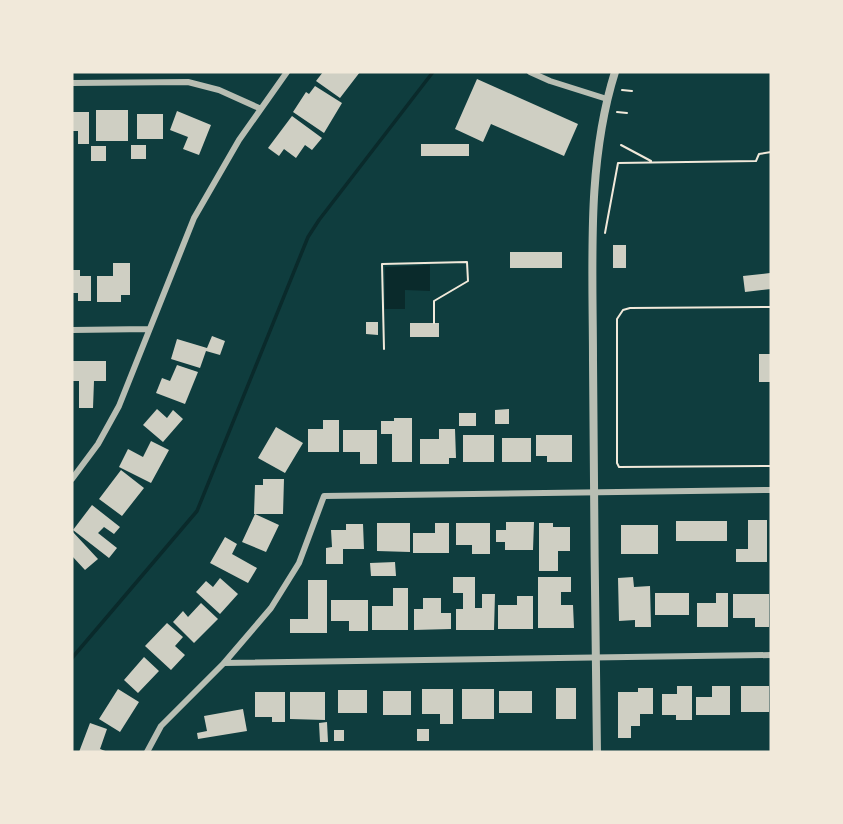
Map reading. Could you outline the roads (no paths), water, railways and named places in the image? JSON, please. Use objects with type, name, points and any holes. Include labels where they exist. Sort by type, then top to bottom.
[{"type":"street","points":[[72,479],[109,426],[194,218],[259,108],[287,72]]},
{"type":"street","points":[[530,72],[607,99]]},
{"type":"street","points":[[597,752],[593,239],[600,137],[615,72]]},
{"type":"street","points":[[72,83],[188,82],[219,90],[259,108]]},
{"type":"street","points":[[72,330],[149,330]]},
{"type":"street","points":[[147,752],[162,726],[224,663],[271,608],[299,563],[324,496],[771,490]]},
{"type":"street","points":[[224,663],[771,655]]},
{"type":"water","points":[[430,265],[430,291],[405,290],[405,309],[385,309],[385,267]]},
{"type":"waterway","points":[[72,658],[197,511],[308,237],[433,72]]}]
